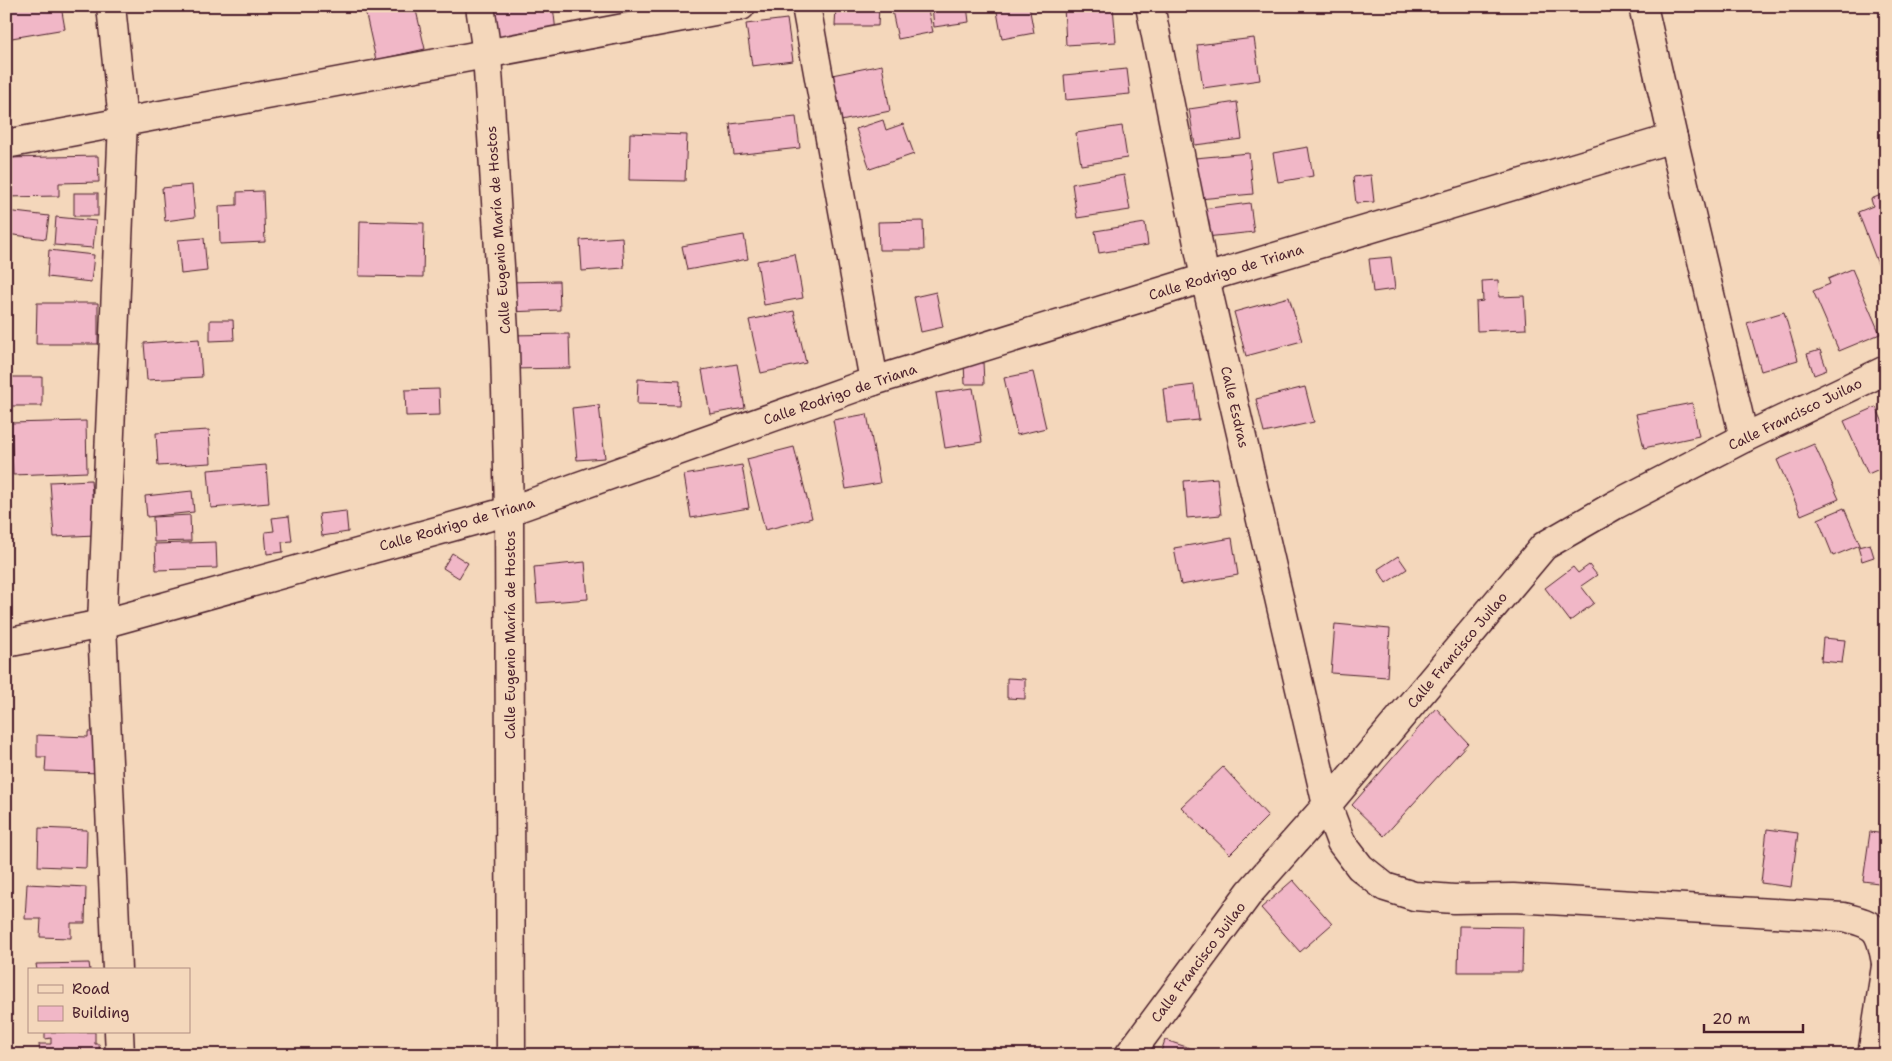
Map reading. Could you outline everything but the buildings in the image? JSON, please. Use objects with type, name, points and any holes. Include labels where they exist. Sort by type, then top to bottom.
[{"type":"street","points":[[111,6],[123,122],[102,624],[117,968]]},
{"type":"street","name":"Calle Eugenio María de Hostos","points":[[480,6],[487,54],[505,348],[509,511],[511,1055]]},
{"type":"street","points":[[6,144],[741,6]]},
{"type":"street","points":[[806,6],[874,381]]},
{"type":"street","name":"Calle Esdras","points":[[1150,6],[1205,278],[1327,805],[1342,842],[1360,867],[1385,887],[1414,896],[1454,899],[1531,899],[1844,917],[1866,922],[1878,933],[1886,965]]},
{"type":"street","points":[[1643,6],[1672,138],[1744,438]]},
{"type":"street","name":"Calle Rodrigo de Triana","points":[[6,642],[102,624],[509,511],[874,381],[1205,278],[1672,138]]},
{"type":"street","name":"Calle Francisco Juilao","points":[[1129,1055],[1250,892],[1327,805],[1544,546],[1615,505],[1744,438],[1886,370]]},
{"type":"street","points":[[1872,1055],[1886,965]]},
{"type":"street","points":[[119,1034],[120,1055]]}]
